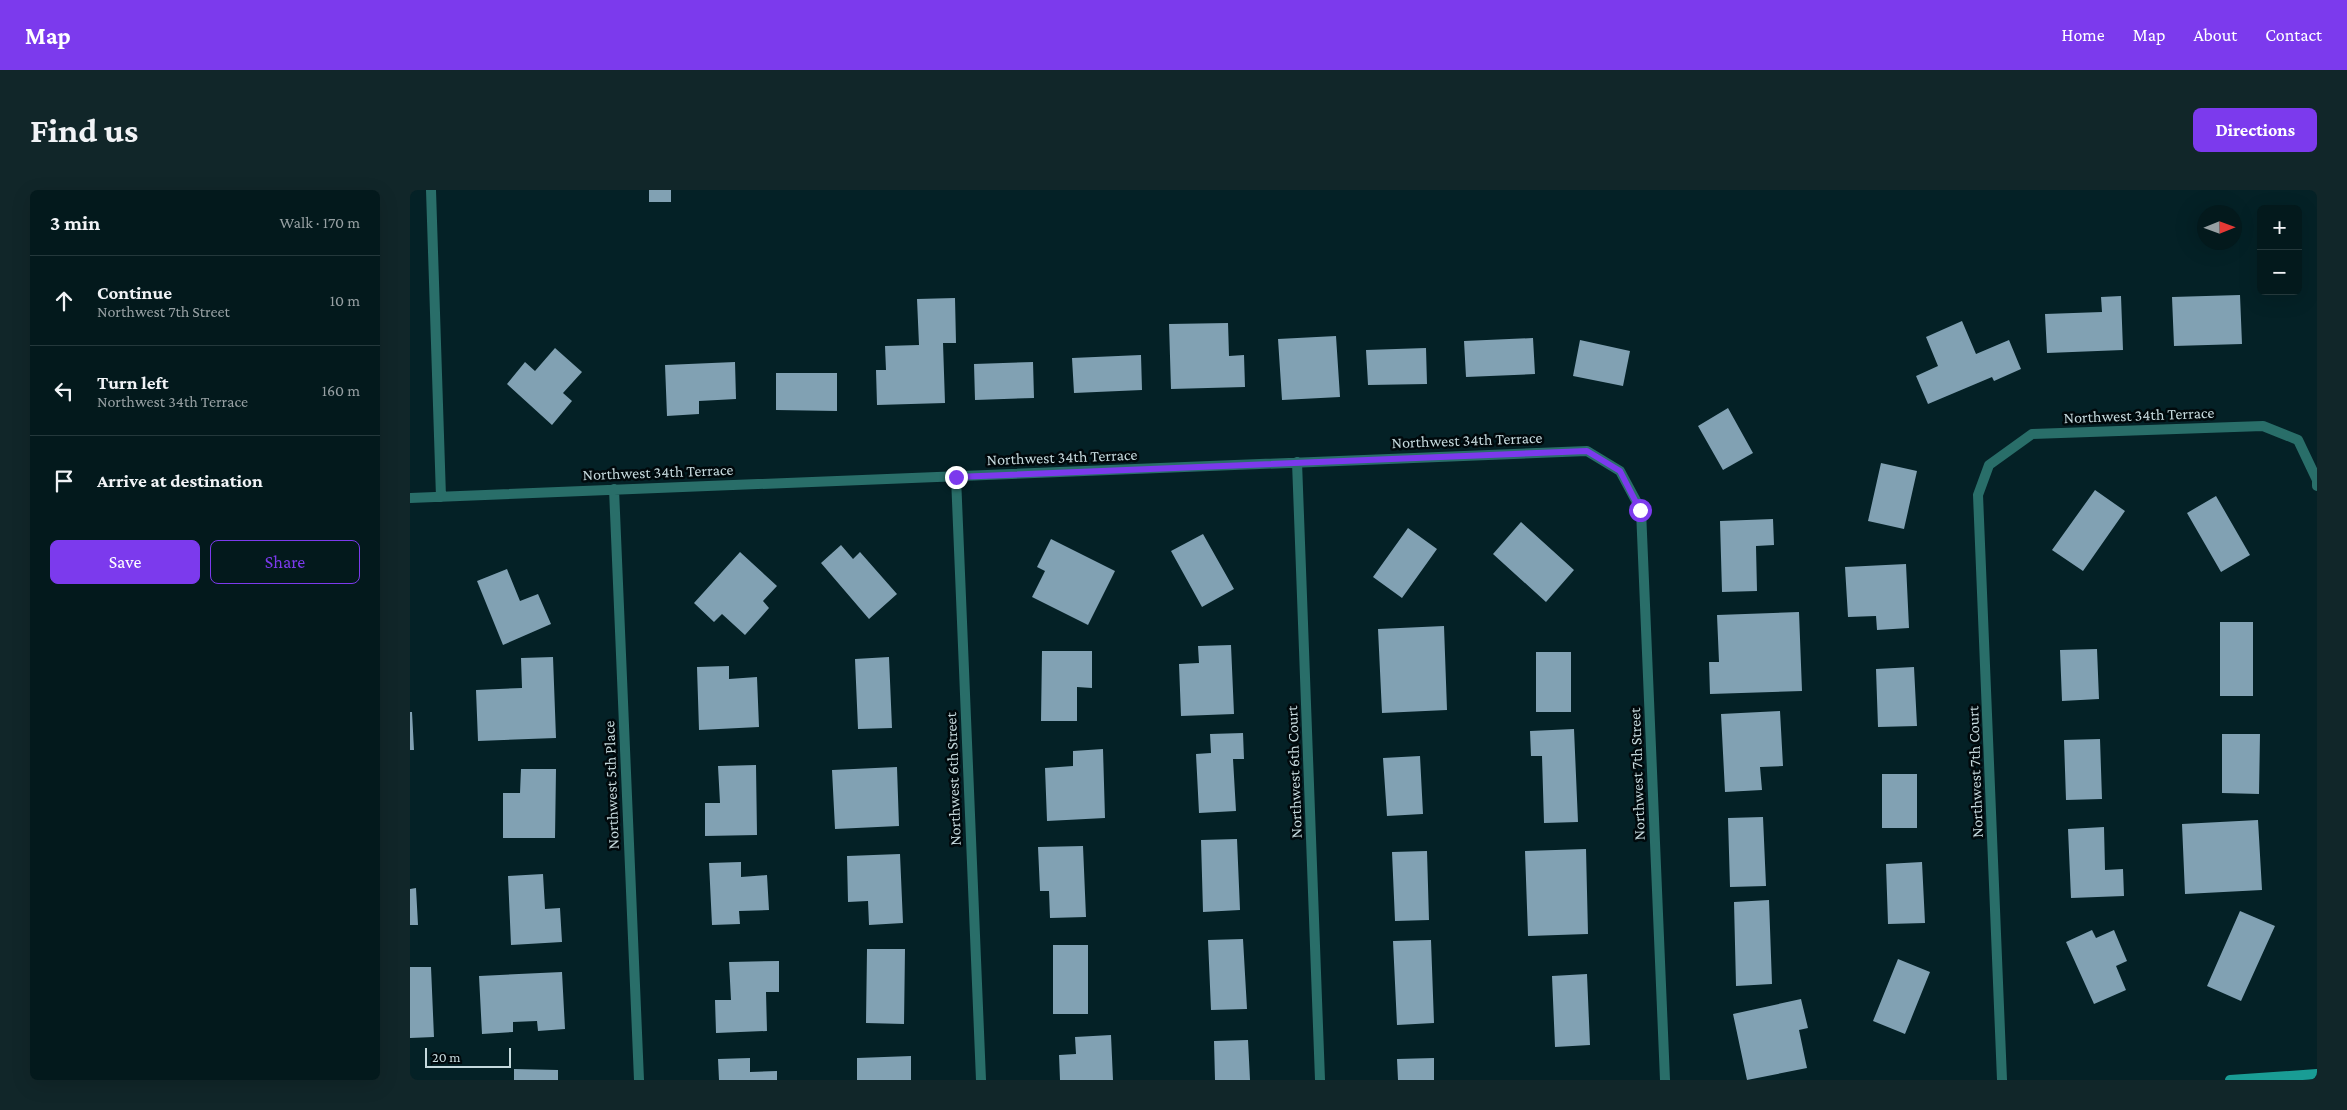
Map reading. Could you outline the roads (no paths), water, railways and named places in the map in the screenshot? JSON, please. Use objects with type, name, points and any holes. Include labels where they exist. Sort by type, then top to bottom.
[{"type":"street","points":[[430,190],[441,496]]},
{"type":"street","name":"Northwest 34th Terrace","points":[[1989,465],[2032,434],[2263,426],[2298,440],[2317,480],[2317,486]]},
{"type":"street","name":"Northwest 34th Terrace","points":[[410,498],[1587,451],[1620,471]]},
{"type":"street","name":"Northwest 6th Court","points":[[1297,462],[1320,1080]]},
{"type":"street","name":"Northwest 7th Court","points":[[1989,465],[1978,495],[2002,1080]]},
{"type":"street","name":"Northwest 7th Street","points":[[1620,471],[1640,510],[1665,1080]]},
{"type":"street","name":"Northwest 6th Street","points":[[956,477],[981,1080]]},
{"type":"street","name":"Northwest 5th Place","points":[[614,489],[639,1080]]},
{"type":"street","points":[[2230,1080],[2317,1074]]}]
